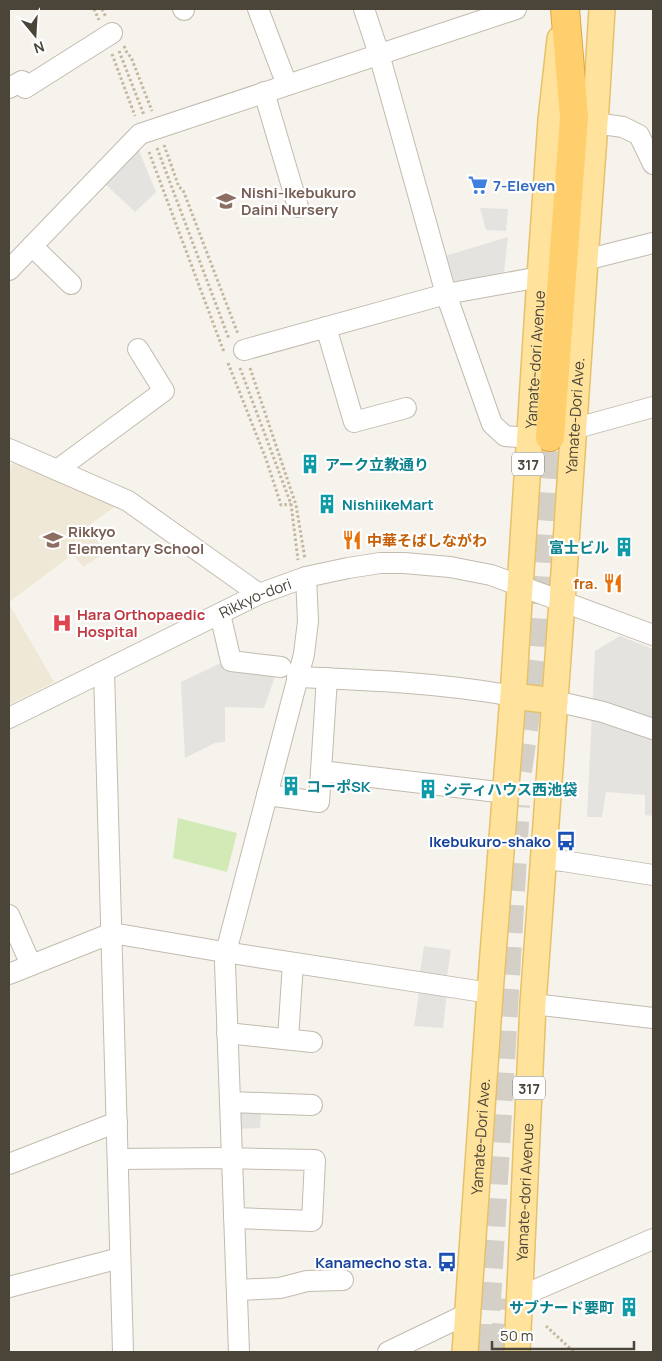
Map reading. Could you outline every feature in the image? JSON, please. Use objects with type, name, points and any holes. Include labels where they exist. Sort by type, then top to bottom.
[{"type":"highway","points":[[551,435],[574,117],[564,9]]},
{"type":"main road","name":"Yamate-dori Avenue","points":[[490,993],[520,586],[551,435],[540,277],[551,120],[564,9]]},
{"type":"main road","name":"Yamate-Dori Ave.","points":[[544,859],[562,602],[551,435],[584,260],[596,124],[602,9]]},
{"type":"main road","points":[[513,696],[556,702]]},
{"type":"main road","name":"Yamate-dori Avenue","points":[[517,1352],[534,1004],[544,859]]},
{"type":"main road","name":"Yamate-Dori Ave.","points":[[465,1352],[490,993]]},
{"type":"street","points":[[258,9],[287,84]]},
{"type":"street","points":[[364,9],[379,54],[446,294],[492,424],[505,436],[551,435],[653,407]]},
{"type":"street","points":[[9,270],[140,134],[516,9]]},
{"type":"street","points":[[9,88],[22,81],[25,88],[109,35]]},
{"type":"street","points":[[264,92],[298,207]]},
{"type":"street","points":[[596,124],[623,127],[639,135],[653,164]]},
{"type":"street","points":[[584,260],[653,243]]},
{"type":"street","points":[[32,246],[71,284]]},
{"type":"street","points":[[244,350],[446,294],[540,277]]},
{"type":"street","points":[[326,327],[354,422],[406,408]]},
{"type":"street","points":[[57,470],[164,391],[138,349]]},
{"type":"street","points":[[9,449],[128,501],[259,594]]},
{"type":"street","name":"Rikkyo-dori","points":[[9,718],[259,594],[306,577],[348,568],[404,563],[450,567],[491,575],[653,635]]},
{"type":"street","points":[[217,951],[267,795],[289,672],[304,654],[308,621],[306,577]]},
{"type":"street","points":[[220,614],[231,661],[327,678],[478,690],[513,696]]},
{"type":"street","points":[[104,671],[123,1352]]},
{"type":"street","points":[[267,795],[319,802],[327,678]]},
{"type":"street","points":[[556,702],[603,712],[653,728]]},
{"type":"street","points":[[321,771],[506,793]]},
{"type":"street","points":[[544,859],[653,875]]},
{"type":"street","points":[[9,915],[31,965]]},
{"type":"street","points":[[9,974],[112,933],[490,993]]},
{"type":"street","points":[[217,951],[225,963],[240,1352]]},
{"type":"street","points":[[288,1039],[293,963]]},
{"type":"street","points":[[534,1004],[653,1018]]},
{"type":"street","points":[[227,1033],[312,1042]]},
{"type":"street","points":[[230,1102],[312,1105]]},
{"type":"street","points":[[9,1164],[117,1122]]},
{"type":"street","points":[[118,1159],[232,1158],[314,1160],[312,1221],[234,1218]]},
{"type":"street","points":[[520,1297],[653,1239]]},
{"type":"street","points":[[9,1287],[120,1258]]},
{"type":"street","points":[[237,1290],[280,1288],[307,1281],[343,1280]]},
{"type":"street","points":[[388,1352],[467,1314]]},
{"type":"path","points":[[94,9],[109,35],[150,130],[179,187],[183,190],[244,350],[296,505],[306,566],[306,577]]},
{"type":"path","points":[[131,56],[150,130],[225,355],[266,459],[281,505],[291,504]]},
{"type":"path","points":[[546,1326],[574,1352]]},
{"type":"shaded area","points":[[137,146],[156,192],[135,212],[103,182]]},
{"type":"shaded area","points":[[480,208],[508,209],[506,231],[486,230]]},
{"type":"shaded area","points":[[508,237],[504,272],[456,285],[445,256]]},
{"type":"shaded area","name":"Rikkyo Elementary School","points":[[16,461],[120,503],[88,526],[105,553],[83,567],[73,554],[9,602],[9,467]]},
{"type":"shaded area","points":[[9,604],[54,682],[9,705]]},
{"type":"shaded area","points":[[620,636],[653,649],[653,816],[645,815],[645,795],[606,792],[602,817],[587,817],[595,651]]},
{"type":"shaded area","points":[[225,661],[279,665],[264,708],[225,707],[225,742],[215,743],[185,758],[181,682]]},
{"type":"shaded area","points":[[424,946],[451,950],[447,976],[420,972]]},
{"type":"shaded area","points":[[420,986],[447,991],[443,1028],[414,1026]]},
{"type":"shaded area","points":[[236,1108],[261,1112],[260,1128],[235,1129]]},
{"type":"green space","points":[[178,818],[237,833],[227,872],[173,858]]},
{"type":"tunnel","points":[[518,771],[534,659],[550,437]]},
{"type":"tunnel","points":[[484,1352],[516,805]]},
{"type":"tunnel","points":[[504,1352],[508,1299]]},
{"type":"place","name":"7-Eleven","points":[[478,185]]},
{"type":"place","name":"Nishi-Ikebukuro Daini Nursery","points":[[226,201]]},
{"type":"place","name":"アーク立教通り","points":[[310,464]]},
{"type":"place","name":"NishiikeMart","points":[[327,504]]},
{"type":"place","name":"Rikkyo Elementary School","points":[[53,540]]},
{"type":"place","name":"中華そばしながわ","points":[[352,540]]},
{"type":"place","name":"富士ビル","points":[[624,547]]},
{"type":"place","name":"fra.","points":[[613,583]]},
{"type":"place","name":"Hara Orthopaedic Hospital","points":[[62,623]]},
{"type":"place","name":"コーポSK","points":[[291,786]]},
{"type":"place","name":"シティハウス西池袋","points":[[428,789]]},
{"type":"place","name":"Ikebukuro-shako","points":[[566,841]]},
{"type":"place","name":"Kanamecho sta.","points":[[447,1262]]},
{"type":"place","name":"サブナード要町","points":[[629,1307]]}]
